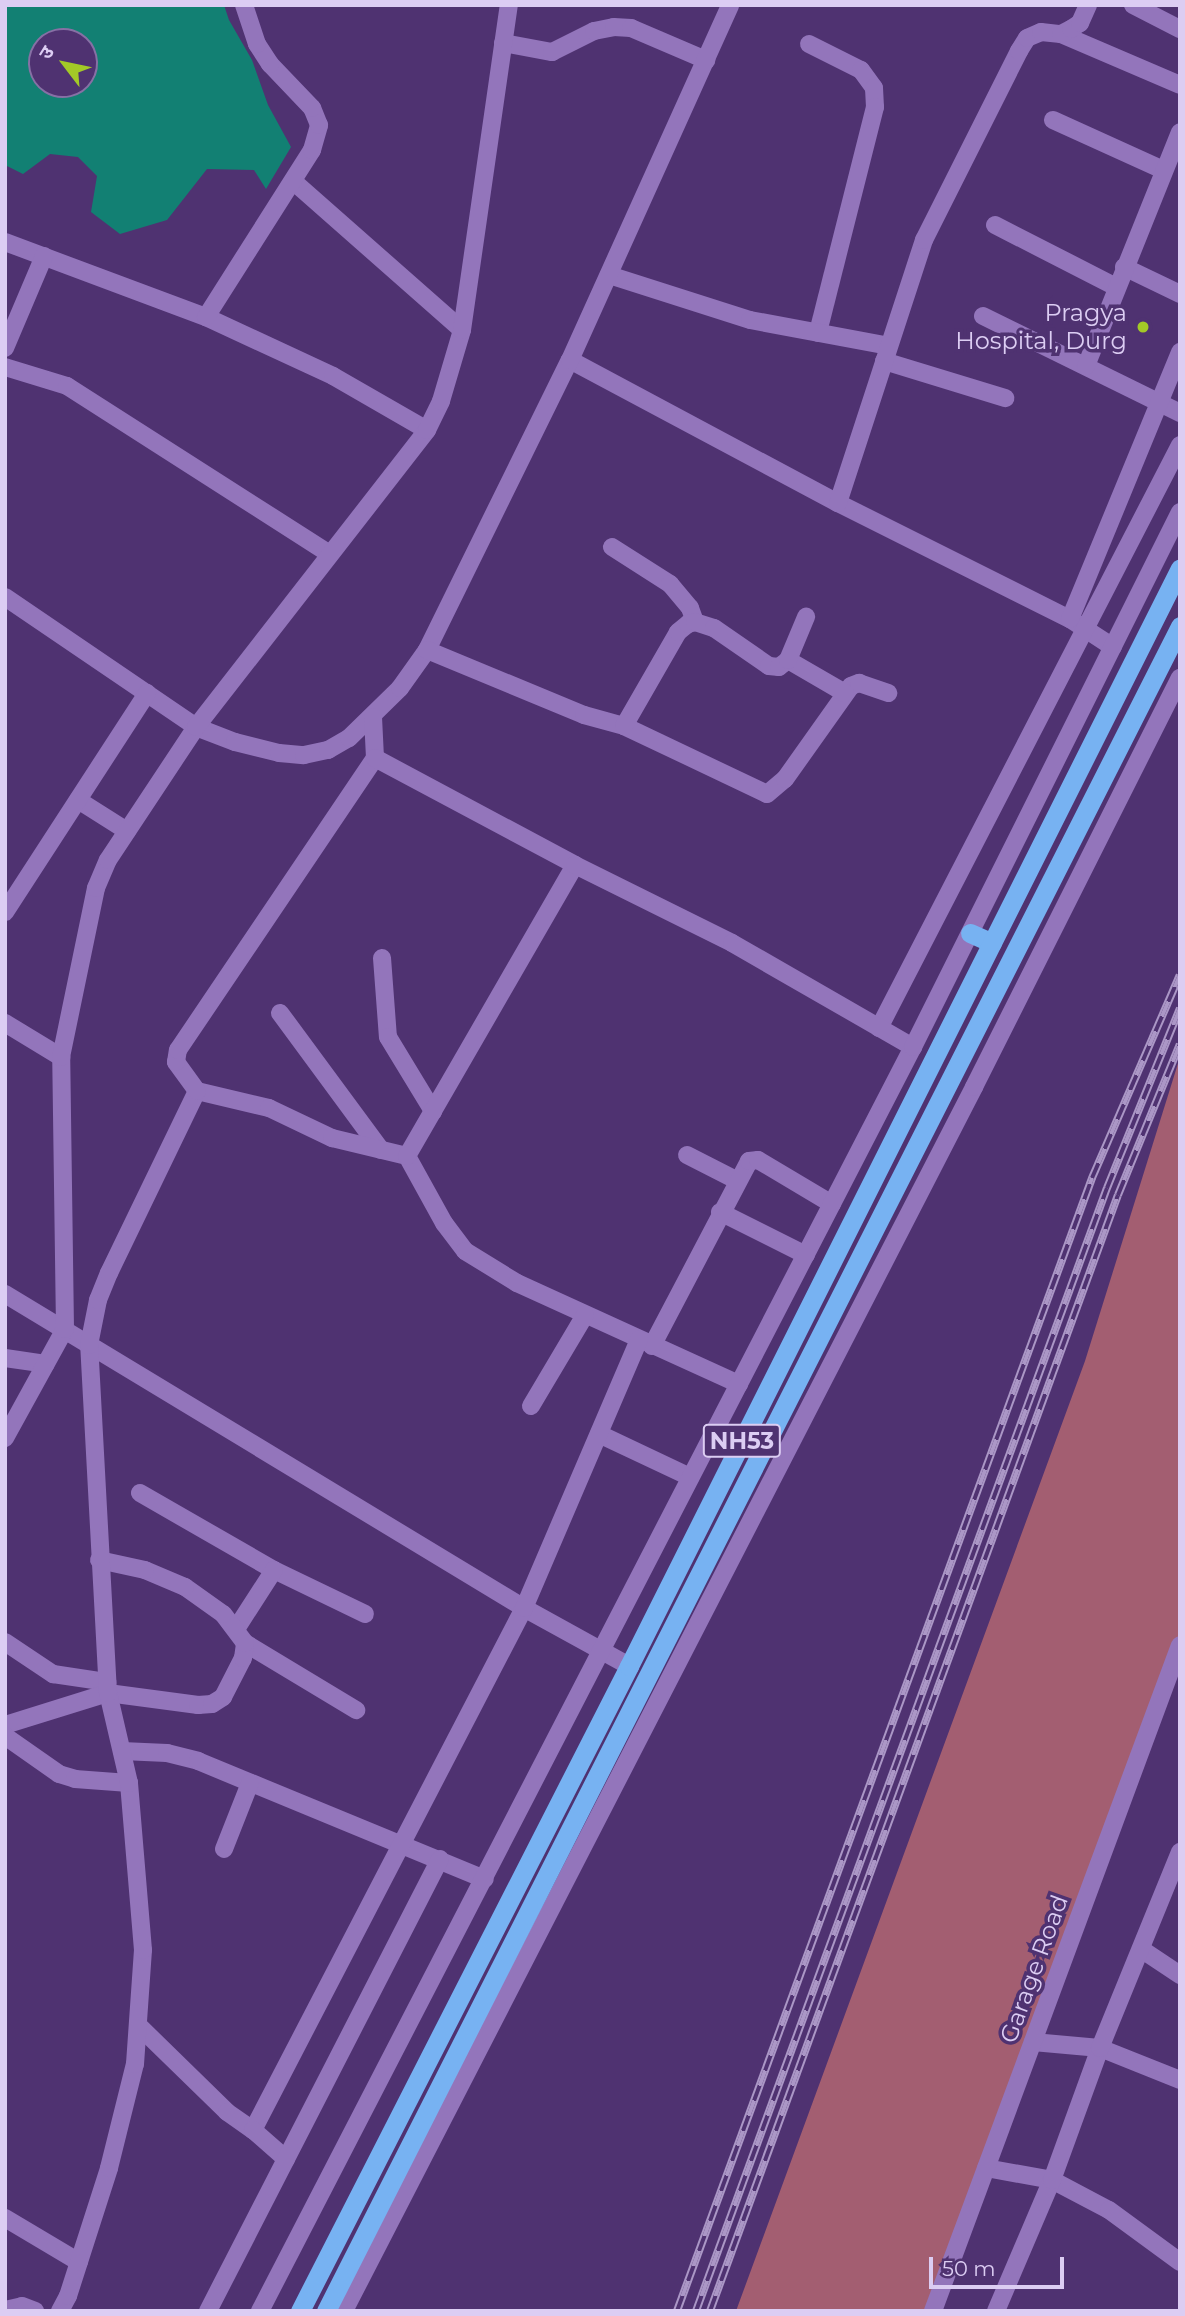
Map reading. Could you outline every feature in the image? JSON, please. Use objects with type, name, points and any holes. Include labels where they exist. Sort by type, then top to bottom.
[{"type":"highway","name":"NH53","points":[[300,2311],[628,1666],[1180,568]]},
{"type":"highway","name":"NH53","points":[[326,2311],[1180,626]]},
{"type":"highway","points":[[970,933],[992,943]]},
{"type":"street","points":[[206,317],[312,150],[319,125],[312,108],[270,64],[257,44],[244,5]]},
{"type":"street","points":[[5,1438],[65,1329],[61,1057],[96,888],[108,860],[196,727],[427,430],[441,401],[462,330],[509,5]]},
{"type":"street","points":[[5,597],[196,727],[246,744],[304,755],[328,750],[373,717],[400,688],[427,650],[570,360],[730,5]]},
{"type":"street","points":[[1061,34],[1080,23],[1088,5]]},
{"type":"street","points":[[1133,5],[1180,29]]},
{"type":"street","points":[[503,43],[552,52],[594,31],[614,27],[631,28],[706,60]]},
{"type":"street","points":[[838,503],[924,240],[1027,38],[1041,32],[1061,34],[1180,85]]},
{"type":"street","points":[[809,44],[861,70],[874,88],[876,107],[818,333]]},
{"type":"street","points":[[1053,120],[1163,170]]},
{"type":"street","points":[[1086,366],[1180,132]]},
{"type":"street","points":[[293,181],[462,330]]},
{"type":"street","points":[[995,225],[1116,287]]},
{"type":"street","points":[[5,242],[206,317],[332,376],[427,430]]},
{"type":"street","points":[[5,348],[44,256]]},
{"type":"street","points":[[1124,267],[1180,294]]},
{"type":"street","points":[[609,275],[750,320],[818,333],[887,354],[1005,398]]},
{"type":"street","points":[[983,316],[1180,413]]},
{"type":"street","points":[[1078,624],[1180,352]]},
{"type":"street","points":[[570,360],[838,503],[1078,624],[1113,647]]},
{"type":"street","points":[[5,367],[67,386],[330,554]]},
{"type":"street","points":[[879,1028],[1078,624],[1180,445]]},
{"type":"street","points":[[260,2311],[913,1047],[1180,512]]},
{"type":"street","points":[[612,547],[670,584],[695,622],[714,628],[769,666],[779,667],[788,660],[806,617]]},
{"type":"street","points":[[624,726],[678,632],[695,622]]},
{"type":"street","points":[[427,650],[584,715],[624,726],[767,794],[785,779],[845,693],[859,683],[888,693]]},
{"type":"street","points":[[788,660],[845,693]]},
{"type":"street","points":[[344,2311],[974,1087],[1180,678]]},
{"type":"street","points":[[5,912],[147,693]]},
{"type":"street","points":[[373,717],[374,758],[177,1049],[176,1062],[197,1091],[269,1108],[332,1138],[407,1156],[444,1223],[465,1251],[517,1283],[739,1384]]},
{"type":"street","points":[[374,758],[575,865],[732,943],[913,1047]]},
{"type":"street","points":[[78,800],[127,831]]},
{"type":"street","points":[[407,1156],[575,865]]},
{"type":"street","points":[[382,958],[388,1037],[433,1111]]},
{"type":"street","points":[[280,1013],[380,1150]]},
{"type":"street","points":[[5,1023],[61,1057]]},
{"type":"street","points":[[60,2311],[109,2168],[135,2064],[144,1950],[129,1783],[108,1687],[89,1345],[98,1300],[109,1273],[197,1091]]},
{"type":"street","points":[[687,1155],[736,1180]]},
{"type":"street","points":[[253,2130],[524,1608],[599,1434],[645,1343],[736,1180],[749,1161],[758,1160],[832,1204]]},
{"type":"street","points":[[720,1212],[806,1255]]},
{"type":"street","points":[[5,1294],[524,1608],[628,1666]]},
{"type":"street","points":[[531,1406],[585,1315]]},
{"type":"street","points":[[5,1359],[46,1364]]},
{"type":"street","points":[[599,1434],[690,1477]]},
{"type":"street","points":[[140,1493],[274,1570],[365,1614]]},
{"type":"street","points":[[99,1560],[145,1570],[185,1587],[215,1607],[241,1636],[356,1710]]},
{"type":"street","points":[[5,1642],[53,1674],[108,1687],[212,1704],[223,1698],[243,1658],[241,1636],[274,1570]]},
{"type":"street","name":"Garage Road","points":[[933,2311],[1180,1645]]},
{"type":"street","points":[[5,1726],[108,1687]]},
{"type":"street","points":[[5,1736],[60,1774],[75,1780],[129,1783]]},
{"type":"street","points":[[122,1751],[183,1756],[485,1878]]},
{"type":"street","points":[[224,1849],[250,1783]]},
{"type":"street","points":[[996,2311],[1052,2180],[1100,2048],[1180,1852]]},
{"type":"street","points":[[208,2311],[440,1859]]},
{"type":"street","points":[[1141,1949],[1180,1975]]},
{"type":"street","points":[[139,2026],[226,2112],[253,2130],[286,2159]]},
{"type":"street","points":[[1033,2042],[1100,2048],[1180,2080]]},
{"type":"street","points":[[986,2168],[1052,2180],[1109,2210],[1180,2263]]},
{"type":"street","points":[[5,2218],[79,2262]]},
{"type":"street","points":[[5,2310],[22,2306],[35,2311]]},
{"type":"shaded area","points":[[5,5],[224,5],[229,20],[252,60],[268,105],[291,147],[266,189],[254,170],[207,169],[167,220],[120,234],[91,212],[97,176],[78,157],[50,154],[23,174],[5,165]]},
{"type":"shaded area","points":[[1180,1057],[1180,1645],[933,2311],[736,2311],[1085,1361]]},
{"type":"railway","points":[[677,2311],[1092,1178],[1180,975]]},
{"type":"railway","points":[[696,2311],[1107,1188],[1180,1008]]},
{"type":"railway","points":[[710,2311],[1118,1195],[1180,1044]]},
{"type":"place","name":"Pragya Hospital, Durg","points":[[1143,327]]}]
